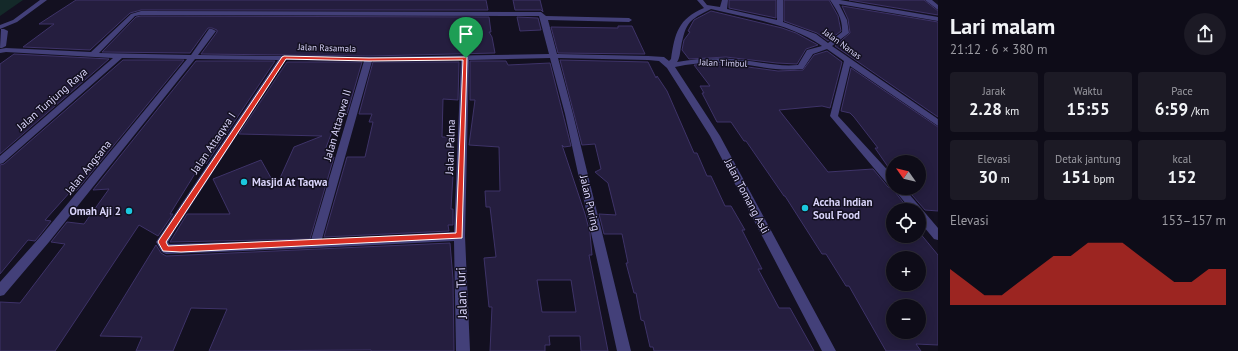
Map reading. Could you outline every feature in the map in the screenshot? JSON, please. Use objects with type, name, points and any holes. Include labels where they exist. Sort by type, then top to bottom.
[{"type":"street","points":[[2,48],[1,31],[11,26],[15,21],[44,0]]},
{"type":"street","name":"Jalan Nanas","points":[[700,0],[704,5],[710,7],[780,23],[813,36],[938,123]]},
{"type":"street","points":[[723,10],[725,0]]},
{"type":"street","points":[[780,0],[780,23]]},
{"type":"street","points":[[833,0],[938,19]]},
{"type":"street","points":[[828,46],[845,33],[839,8],[833,0]]},
{"type":"street","points":[[928,0],[938,1]]},
{"type":"street","points":[[928,0],[938,8]]},
{"type":"street","points":[[670,65],[675,60],[676,50],[687,20],[710,7]]},
{"type":"street","points":[[92,55],[133,15],[141,13],[538,14],[544,18],[629,20]]},
{"type":"street","name":"Jalan Puring","points":[[544,18],[569,114],[624,351]]},
{"type":"street","name":"Jalan Angsana","points":[[0,291],[187,65],[212,31]]},
{"type":"street","name":"Jalan Timbul","points":[[670,65],[684,62],[717,61],[740,62],[776,67],[800,67],[810,52],[828,46]]},
{"type":"street","name":"Jalan Rasamala","points":[[2,48],[120,56],[369,59],[554,56],[648,58],[661,60],[670,65]]},
{"type":"street","name":"Jalan Tunjung Raya","points":[[0,160],[120,56]]},
{"type":"street","name":"Jalan Attaqwa I","points":[[284,57],[162,242],[166,249],[315,244]]},
{"type":"street","name":"Jalan Palma","points":[[459,236],[466,58]]},
{"type":"street","name":"Jalan Attaqwa II","points":[[315,244],[369,59]]},
{"type":"street","points":[[848,60],[834,116],[886,175]]},
{"type":"street","name":"Jalan Tomang Asli","points":[[670,65],[715,136],[829,351]]},
{"type":"street","points":[[904,195],[911,203]]},
{"type":"street","points":[[926,221],[938,236]]},
{"type":"street","points":[[315,244],[459,236]]},
{"type":"street","name":"Jalan Turi","points":[[459,236],[462,351]]},
{"type":"green space","points":[[0,0],[23,0],[0,16]]},
{"type":"building","points":[[76,0],[486,0],[488,10],[141,10],[130,13],[90,50],[23,47],[54,24],[39,24]]},
{"type":"building","points":[[513,0],[540,0],[543,12],[541,10],[515,10]]},
{"type":"building","points":[[729,0],[776,0],[776,18],[729,8]]},
{"type":"building","points":[[784,0],[829,0],[838,16],[841,31],[828,41],[817,33],[784,21]]},
{"type":"building","points":[[849,0],[924,0],[938,11],[938,15]]},
{"type":"building","points":[[842,6],[938,22],[938,117],[835,46],[850,33],[848,19]]},
{"type":"building","points":[[711,11],[782,28],[796,33],[818,45],[806,49],[797,64],[726,57],[689,59],[682,50],[684,40],[690,32],[688,31],[694,20]]},
{"type":"building","points":[[136,17],[489,17],[491,32],[489,32],[492,37],[495,53],[369,56],[201,54],[217,32],[217,30],[212,28],[208,28],[190,53],[102,52]]},
{"type":"building","points":[[517,17],[538,18],[541,30],[520,31]]},
{"type":"building","points":[[618,26],[632,26],[645,54],[558,53],[551,27],[618,28]]},
{"type":"building","points":[[827,51],[842,62],[830,108],[822,106],[779,110],[828,172],[873,169],[886,185],[886,195],[897,195],[904,203],[886,203],[886,243],[926,243],[926,240],[938,255],[938,345],[916,344],[921,351],[886,351],[849,286],[846,286],[826,254],[822,254],[785,196],[746,141],[744,141],[731,122],[717,122],[700,86],[710,86],[694,65],[725,64],[778,71],[803,70],[814,55]]},
{"type":"building","points":[[14,54],[109,59],[0,154],[0,64]]},
{"type":"building","points":[[123,60],[184,60],[77,190],[71,191],[45,220],[51,221],[35,241],[28,240],[0,274],[0,165],[4,164]]},
{"type":"building","points":[[560,60],[648,62],[656,78],[657,76],[667,91],[694,153],[697,153],[707,176],[711,176],[725,206],[731,206],[745,230],[742,230],[762,269],[758,269],[779,308],[790,308],[814,351],[654,351],[653,347],[650,347],[644,321],[641,320],[636,293],[634,293],[626,263],[628,263],[622,234],[604,234],[599,214],[616,215],[608,183],[595,172],[601,169],[595,144],[582,145]]},
{"type":"building","points":[[196,61],[275,61],[206,164],[204,159],[170,214],[173,214],[158,236],[139,225],[55,351],[0,351],[0,302],[20,303],[65,244],[51,242],[67,222],[84,224],[109,189],[93,190]]},
{"type":"building","points":[[470,61],[506,61],[508,65],[550,63],[571,146],[564,147],[562,145],[590,233],[592,255],[589,255],[608,351],[581,351],[580,336],[549,336],[550,345],[545,345],[545,351],[490,351],[492,307],[489,307],[484,258],[496,257],[490,207],[486,207],[485,191],[500,191],[499,147],[469,145],[475,100],[470,100]],"holes":[[[537,280],[571,280],[576,312],[542,312]]]},
{"type":"building","points":[[287,62],[362,62],[347,114],[339,114],[325,150],[330,150],[328,157],[334,157],[310,239],[170,242],[187,214],[230,214],[213,179],[261,160],[276,187],[294,147],[322,136],[239,134]]},
{"type":"building","points":[[373,62],[459,62],[458,100],[443,99],[442,137],[452,137],[454,158],[451,209],[453,209],[453,225],[448,225],[449,231],[324,237],[347,157],[365,157],[373,122],[369,122],[372,114],[359,114]]},
{"type":"building","points":[[851,68],[938,127],[938,211],[926,210],[926,203],[919,203],[912,195],[926,195],[926,155],[886,155],[886,164],[875,148],[878,148],[854,117],[850,113],[841,111]]},
{"type":"building","points":[[450,243],[453,279],[454,351],[209,351],[227,309],[191,308],[173,351],[136,351],[142,337],[100,336],[156,245],[161,253],[166,256]]},
{"type":"place","name":"Masjid At Taqwa","points":[[244,182]]},
{"type":"place","name":"Accha Indian Soul Food","points":[[805,208]]},
{"type":"place","name":"Omah Aji 2","points":[[129,211]]},
{"type":"route","points":[[284,57],[369,59],[466,58],[459,236],[315,244],[166,249],[162,242],[171,227],[284,57]]}]
